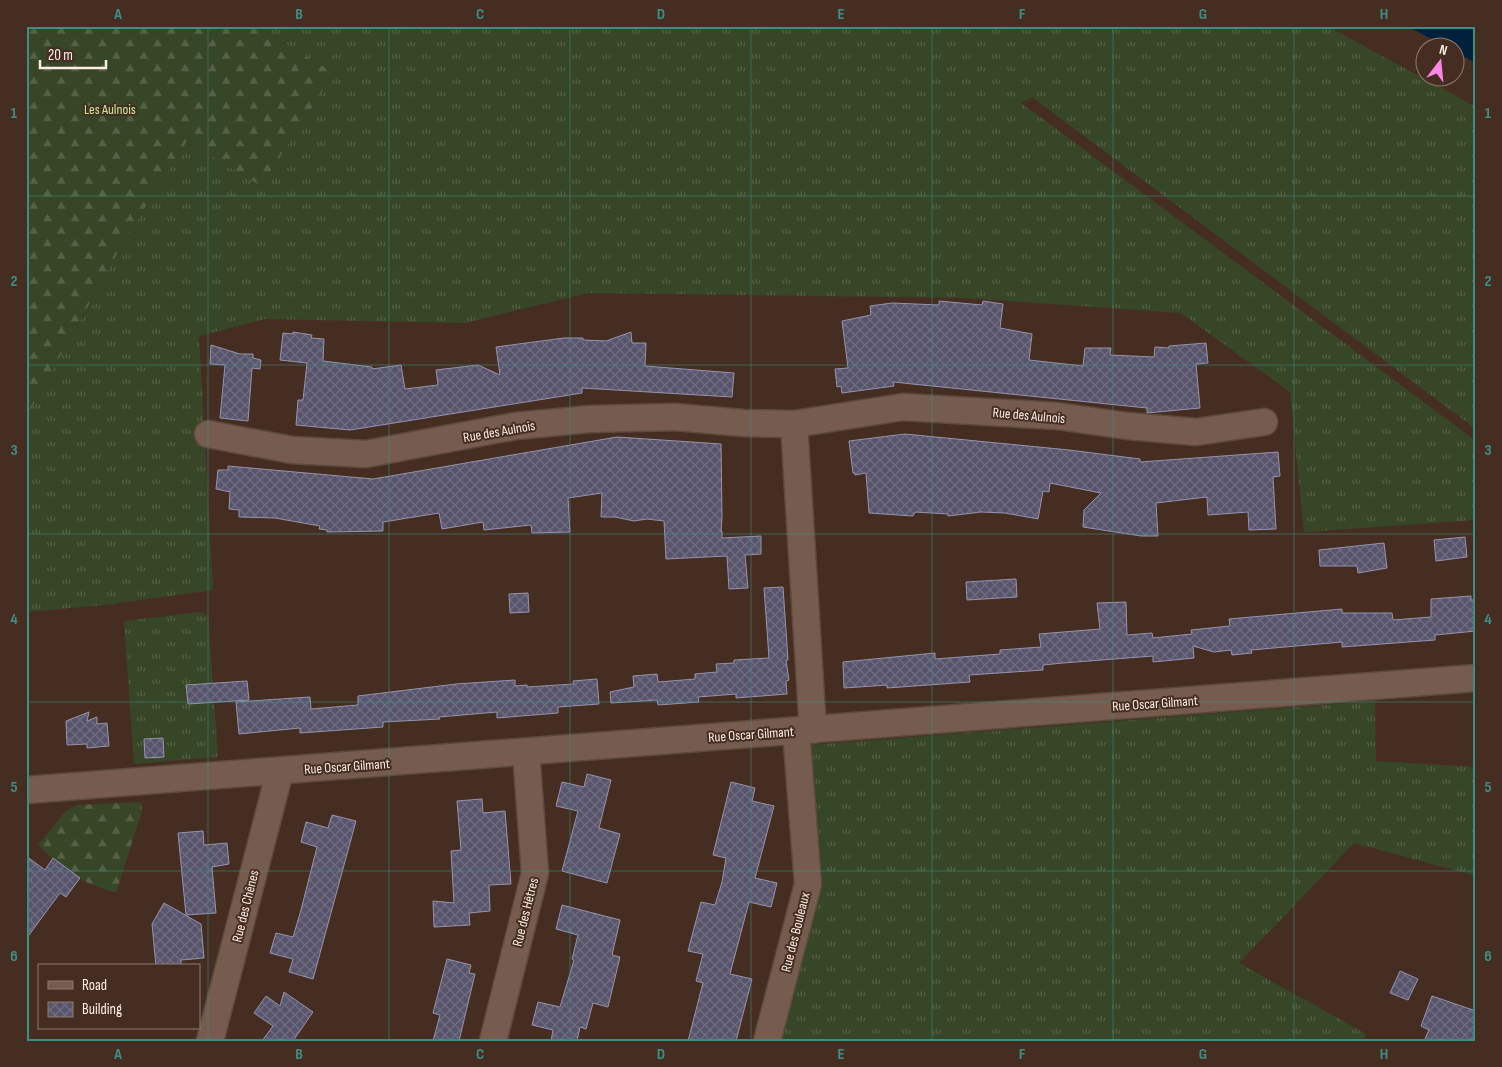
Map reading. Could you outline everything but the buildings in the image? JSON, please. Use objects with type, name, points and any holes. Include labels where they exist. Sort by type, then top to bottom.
[{"type":"street","name":"Rue des Aulnois","points":[[208,434],[292,450],[366,454],[516,426],[590,419],[675,417],[794,424],[904,407],[1057,416],[1127,426],[1196,432],[1264,422]]},
{"type":"street","points":[[794,424],[804,730]]},
{"type":"street","name":"Rue Oscar Gilmant","points":[[26,790],[1476,678]]},
{"type":"street","name":"Rue des Bouleaux","points":[[767,1041],[808,884],[804,730]]},
{"type":"street","name":"Rue des Hêtres","points":[[493,1041],[535,873],[526,752]]},
{"type":"street","name":"Rue des Chênes","points":[[210,1041],[280,771]]},
{"type":"green space","name":"Les Aulnois","points":[[26,26],[257,26],[334,73],[261,186],[187,141],[127,236],[26,418]]},
{"type":"green space","points":[[257,26],[1327,26],[1414,73],[1414,88],[1441,88],[1476,107],[1476,429],[1032,97],[1020,102],[1476,441],[1476,520],[1304,532],[1290,392],[1181,313],[964,298],[588,293],[465,323],[265,319],[199,336],[213,590],[105,605],[26,612],[26,418],[127,236],[187,141],[261,186],[334,73]]},
{"type":"green space","points":[[200,612],[208,615],[218,757],[134,764],[124,621]]},
{"type":"green space","points":[[1375,701],[1376,761],[1476,767],[1476,876],[1354,843],[1239,963],[1366,1034],[1362,1041],[779,1041],[822,875],[811,745]]},
{"type":"green space","points":[[141,802],[142,811],[116,893],[86,882],[54,860],[38,845],[66,811],[77,805]]},
{"type":"water","points":[[1407,26],[1476,26],[1476,63],[1464,57],[1464,38],[1430,38]]}]
